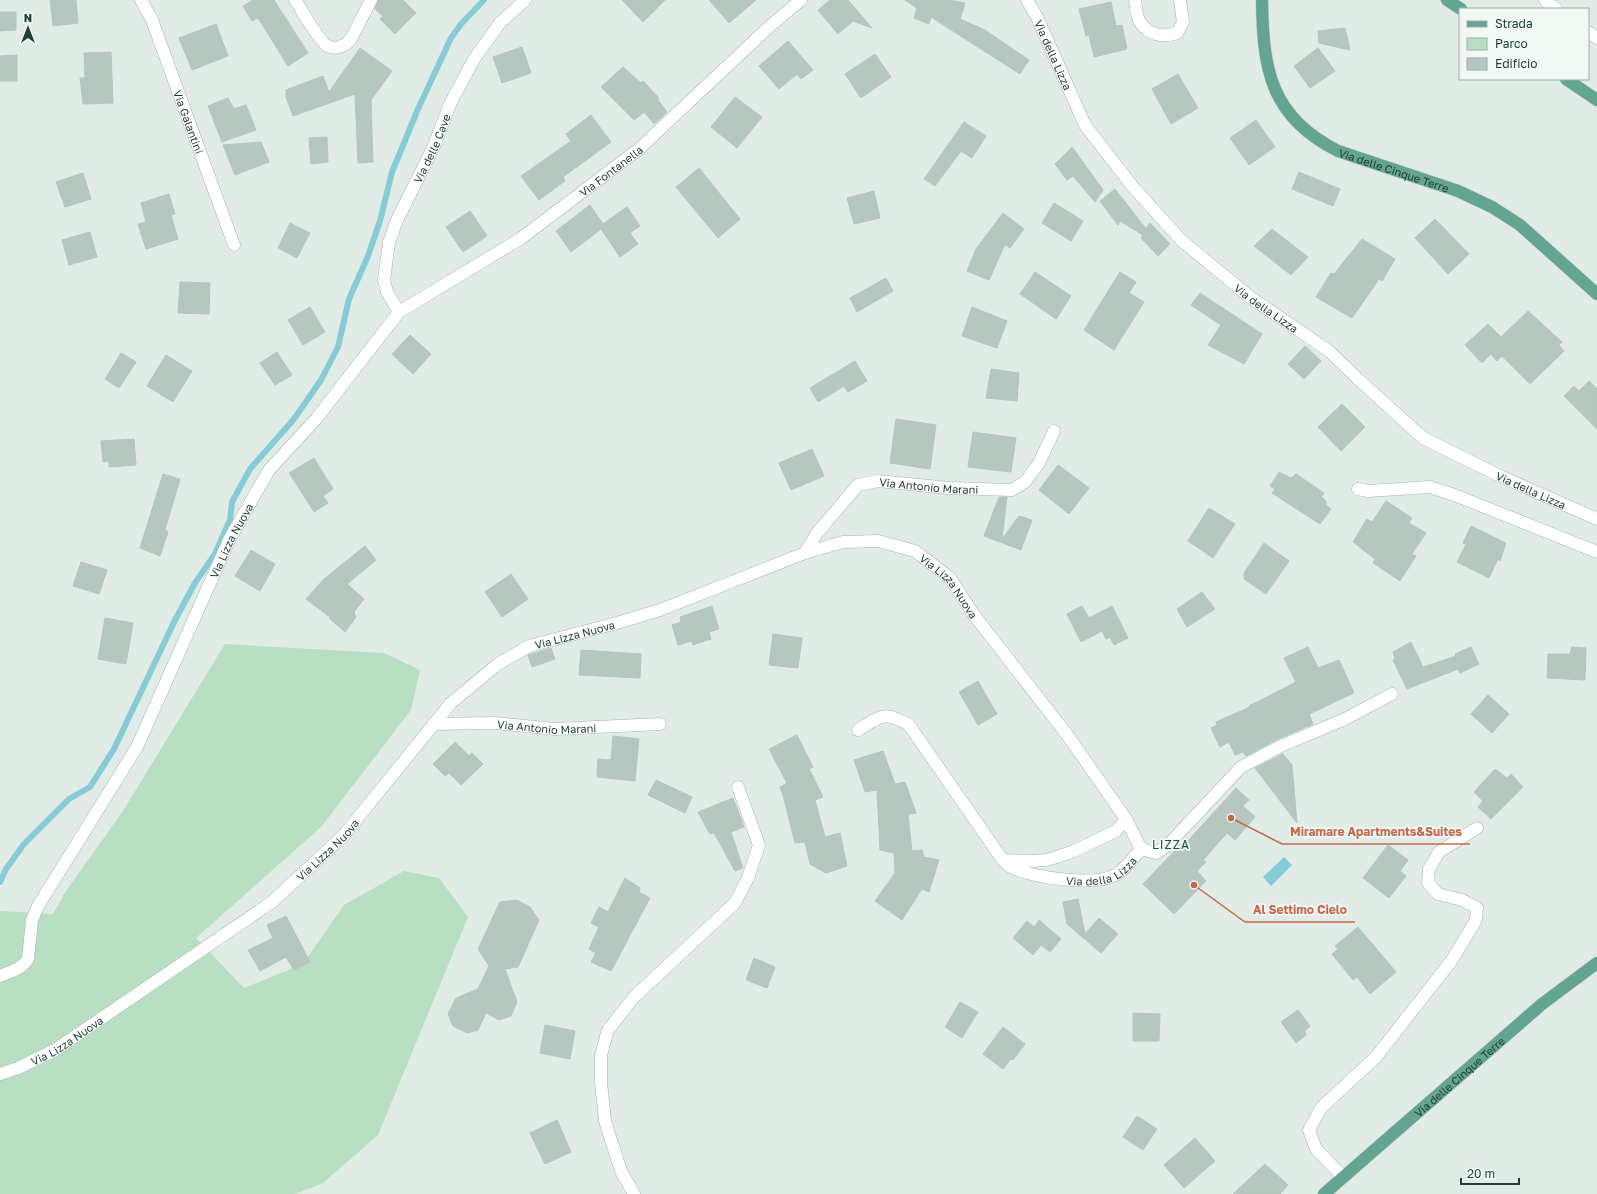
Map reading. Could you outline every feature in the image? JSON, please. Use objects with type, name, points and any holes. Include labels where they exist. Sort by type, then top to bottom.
[{"type":"main road","name":"Via delle Cinque Terre","points":[[1262,0],[1263,37],[1268,67],[1274,89],[1285,109],[1321,143],[1338,151],[1458,191],[1492,207],[1520,225],[1597,294]]},
{"type":"main road","points":[[1447,0],[1459,8]]},
{"type":"main road","points":[[1567,80],[1597,100]]},
{"type":"main road","name":"Via delle Cinque Terre","points":[[1324,1194],[1542,1004],[1597,963]]},
{"type":"street","name":"Via Galantini","points":[[141,0],[152,20],[234,245]]},
{"type":"street","points":[[295,0],[321,38],[327,45],[333,48],[340,48],[347,44],[351,39],[371,0]]},
{"type":"street","name":"Via delle Cave","points":[[399,312],[387,292],[384,280],[389,242],[397,220],[434,146],[450,104],[474,59],[500,23],[525,0]]},
{"type":"street","name":"Via Fontanella","points":[[399,312],[520,239],[639,149],[770,26],[801,0]]},
{"type":"street","name":"Via della Lizza","points":[[1028,0],[1085,125],[1134,188],[1181,240],[1250,297],[1329,351],[1422,438],[1498,475],[1597,519]]},
{"type":"street","points":[[1136,0],[1139,22],[1146,30],[1154,34],[1168,36],[1176,33],[1183,22],[1180,0]]},
{"type":"street","points":[[1545,0],[1555,8]]},
{"type":"street","name":"Via Lizza Nuova","points":[[0,976],[24,964],[28,959],[32,920],[38,906],[137,747],[230,538],[269,470],[316,419],[399,312]]},
{"type":"street","name":"Via Antonio Marani","points":[[805,552],[817,533],[858,485],[878,481],[949,488],[1012,490],[1025,482],[1039,463],[1054,431]]},
{"type":"street","points":[[1358,488],[1368,491],[1430,487],[1457,496],[1597,552]]},
{"type":"street","name":"Via Lizza Nuova","points":[[0,1074],[18,1068],[55,1050],[272,902],[343,836],[451,703],[498,664],[529,646],[660,610],[805,552],[843,542],[878,541],[915,551],[950,578],[978,621],[1068,736],[1126,820],[1141,849]]},
{"type":"street","name":"Via della Lizza","points":[[858,730],[880,717],[890,716],[910,725],[1002,859],[1011,867],[1069,881],[1096,880],[1117,874],[1141,849],[1156,853],[1168,845],[1241,767],[1281,746],[1345,719],[1392,694]]},
{"type":"street","name":"Via Antonio Marani","points":[[433,724],[495,723],[555,728],[660,724]]},
{"type":"street","points":[[634,1194],[621,1171],[605,1120],[601,1082],[601,1055],[608,1030],[634,998],[735,903],[745,884],[759,845],[738,787]]},
{"type":"street","points":[[1002,859],[1031,861],[1047,860],[1072,852],[1116,831],[1126,820]]},
{"type":"street","points":[[1343,1177],[1316,1149],[1308,1130],[1321,1108],[1376,1057],[1452,960],[1476,920],[1477,908],[1462,900],[1438,894],[1428,884],[1429,870],[1439,852],[1477,828]]},
{"type":"green space","points":[[225,644],[384,653],[420,670],[411,710],[321,827],[196,938],[244,988],[303,964],[344,905],[404,871],[439,878],[468,917],[378,1135],[323,1183],[295,1194],[0,1194],[0,911],[53,914],[66,891],[123,811]]},
{"type":"water","points":[[1284,857],[1292,865],[1271,886],[1263,877]]},
{"type":"building","points":[[50,0],[76,0],[78,23],[53,26]]},
{"type":"building","points":[[253,0],[274,0],[308,53],[288,66],[258,18],[252,21],[243,6]]},
{"type":"building","points":[[378,0],[403,0],[416,13],[395,34],[380,19],[383,16],[375,9]]},
{"type":"building","points":[[622,0],[665,0],[643,22]]},
{"type":"building","points":[[709,0],[756,0],[729,23]]},
{"type":"building","points":[[830,0],[848,0],[872,28],[853,21],[838,34],[818,10]]},
{"type":"building","points":[[905,0],[949,0],[965,3],[960,19],[985,30],[1029,60],[1020,74],[931,17],[929,24],[914,18],[917,8]]},
{"type":"building","points":[[1111,2],[1116,26],[1122,25],[1127,49],[1094,57],[1089,35],[1086,36],[1079,9]]},
{"type":"building","points":[[0,12],[16,12],[16,30],[0,31]]},
{"type":"building","points":[[216,24],[228,56],[192,70],[179,38]]},
{"type":"building","points":[[1345,28],[1350,50],[1319,43],[1318,31]]},
{"type":"building","points":[[788,41],[813,70],[801,79],[797,74],[779,89],[759,66]]},
{"type":"building","points":[[522,47],[531,73],[502,83],[493,57]]},
{"type":"building","points":[[360,48],[392,71],[371,100],[373,162],[358,163],[355,94],[293,116],[286,97],[286,90],[323,76],[329,92]]},
{"type":"building","points":[[1318,48],[1335,71],[1310,88],[1294,66]]},
{"type":"building","points":[[111,52],[113,103],[83,104],[80,78],[85,78],[84,53]]},
{"type":"building","points":[[875,54],[891,77],[861,98],[845,74]]},
{"type":"building","points":[[17,55],[17,81],[0,81],[0,56]]},
{"type":"building","points":[[623,67],[641,83],[643,81],[659,98],[657,99],[667,112],[654,124],[644,112],[634,120],[601,87]]},
{"type":"building","points":[[1178,74],[1198,108],[1171,124],[1152,89]]},
{"type":"building","points":[[735,97],[762,117],[737,148],[711,127]]},
{"type":"building","points":[[228,98],[234,109],[246,105],[256,130],[222,142],[208,106]]},
{"type":"building","points":[[591,115],[611,142],[563,177],[565,181],[539,200],[521,176],[571,141],[566,134]]},
{"type":"building","points":[[1256,120],[1275,147],[1249,165],[1230,138]]},
{"type":"building","points":[[964,122],[986,136],[972,158],[961,151],[935,186],[924,179]]},
{"type":"building","points":[[327,137],[328,162],[311,164],[309,138]]},
{"type":"building","points":[[261,142],[269,162],[235,175],[223,145]]},
{"type":"building","points":[[1072,147],[1103,190],[1095,202],[1073,176],[1067,180],[1055,164]]},
{"type":"building","points":[[699,168],[740,219],[718,238],[676,187]]},
{"type":"building","points":[[1299,172],[1340,189],[1333,206],[1292,189]]},
{"type":"building","points":[[83,173],[91,199],[65,207],[56,182]]},
{"type":"building","points":[[1115,189],[1146,229],[1150,223],[1170,244],[1158,256],[1141,238],[1143,235],[1120,221],[1118,225],[1100,201]]},
{"type":"building","points":[[874,191],[880,218],[854,224],[847,198]]},
{"type":"building","points":[[169,194],[175,214],[171,215],[178,239],[146,249],[138,224],[146,222],[141,203]]},
{"type":"building","points":[[1054,203],[1083,221],[1071,241],[1042,223]]},
{"type":"building","points":[[590,205],[603,224],[627,207],[640,226],[630,233],[638,244],[620,257],[601,229],[571,252],[556,231]]},
{"type":"building","points":[[470,211],[487,236],[463,252],[446,227]]},
{"type":"building","points":[[1003,213],[1024,229],[1010,248],[1005,244],[989,280],[967,271],[976,249]]},
{"type":"building","points":[[1435,219],[1469,254],[1448,274],[1415,238]]},
{"type":"building","points":[[290,223],[310,233],[297,258],[278,248]]},
{"type":"building","points":[[1272,229],[1308,257],[1291,275],[1254,246]]},
{"type":"building","points":[[90,232],[97,257],[69,265],[62,240]]},
{"type":"building","points":[[1362,239],[1395,259],[1382,281],[1379,279],[1352,318],[1316,297],[1331,273],[1334,274]]},
{"type":"building","points":[[1035,272],[1071,296],[1056,319],[1020,294]]},
{"type":"building","points":[[1120,272],[1136,282],[1129,293],[1144,302],[1114,350],[1084,330]]},
{"type":"building","points":[[886,278],[893,291],[857,312],[850,298]]},
{"type":"building","points":[[180,282],[210,283],[209,314],[178,313]]},
{"type":"building","points":[[1200,293],[1262,334],[1244,364],[1208,345],[1221,325],[1191,305]]},
{"type":"building","points":[[310,307],[325,332],[303,345],[288,320]]},
{"type":"building","points":[[972,307],[1007,321],[997,348],[962,336]]},
{"type":"building","points":[[1528,311],[1562,342],[1559,345],[1564,351],[1530,384],[1502,356],[1497,361],[1491,354],[1482,363],[1465,345],[1488,324],[1501,337]]},
{"type":"building","points":[[410,335],[431,354],[413,374],[392,354]]},
{"type":"building","points":[[1305,346],[1321,361],[1304,379],[1288,364]]},
{"type":"building","points":[[277,352],[292,375],[275,385],[260,363]]},
{"type":"building","points":[[121,353],[136,362],[119,388],[105,379]]},
{"type":"building","points":[[166,355],[192,371],[173,402],[147,386]]},
{"type":"building","points":[[855,361],[867,381],[848,392],[844,386],[818,402],[810,388]]},
{"type":"building","points":[[991,369],[1019,373],[1017,401],[986,398]]},
{"type":"building","points":[[1589,381],[1597,389],[1597,429],[1564,396],[1574,386],[1579,391]]},
{"type":"building","points":[[1342,404],[1365,427],[1341,451],[1318,427]]},
{"type":"building","points":[[896,419],[936,425],[930,469],[890,463]]},
{"type":"building","points":[[973,432],[1016,438],[1011,472],[968,467]]},
{"type":"building","points":[[134,439],[136,465],[109,467],[109,461],[103,462],[101,441]]},
{"type":"building","points":[[812,449],[824,476],[791,490],[779,463]]},
{"type":"building","points":[[314,458],[333,489],[323,496],[328,503],[314,512],[289,473]]},
{"type":"building","points":[[1058,465],[1089,488],[1069,514],[1039,490]]},
{"type":"building","points":[[1279,472],[1291,478],[1296,474],[1324,493],[1321,497],[1326,501],[1326,505],[1331,509],[1320,524],[1272,493],[1275,489],[1270,486]]},
{"type":"building","points":[[163,474],[180,479],[165,530],[168,532],[160,556],[140,548]]},
{"type":"building","points":[[999,497],[1007,497],[1002,539],[1019,516],[1032,520],[1021,550],[984,536]]},
{"type":"building","points":[[1386,501],[1412,518],[1409,523],[1426,533],[1412,554],[1416,556],[1400,581],[1373,563],[1375,559],[1353,542],[1367,519],[1372,522]]},
{"type":"building","points":[[1209,508],[1235,524],[1213,558],[1188,541]]},
{"type":"building","points":[[1471,526],[1506,543],[1500,561],[1498,559],[1489,578],[1457,562],[1466,544],[1463,543]]},
{"type":"building","points":[[1264,543],[1289,561],[1266,594],[1244,579],[1244,573]]},
{"type":"building","points":[[365,546],[376,560],[347,584],[364,599],[354,612],[356,617],[345,632],[329,618],[330,617],[306,599],[324,579]]},
{"type":"building","points":[[251,550],[275,564],[260,591],[235,576]]},
{"type":"building","points":[[81,562],[107,570],[99,594],[73,586]]},
{"type":"building","points":[[511,574],[528,599],[502,617],[485,592]]},
{"type":"building","points":[[1202,592],[1215,609],[1187,627],[1177,609]]},
{"type":"building","points":[[712,606],[719,629],[709,632],[711,639],[693,645],[692,641],[678,645],[672,625],[681,622],[680,617]]},
{"type":"building","points":[[1082,606],[1089,618],[1112,606],[1128,638],[1114,645],[1110,637],[1106,639],[1102,631],[1081,642],[1067,614]]},
{"type":"building","points":[[105,618],[133,623],[126,664],[98,659]]},
{"type":"building","points":[[773,634],[802,638],[798,668],[769,665]]},
{"type":"building","points":[[1411,642],[1423,667],[1456,656],[1455,654],[1471,647],[1479,664],[1460,673],[1458,669],[1407,689],[1393,660],[1395,658],[1393,652]]},
{"type":"building","points":[[1308,647],[1318,668],[1339,660],[1354,693],[1309,714],[1313,724],[1278,739],[1246,756],[1243,752],[1235,755],[1229,742],[1220,747],[1211,728],[1217,725],[1216,722],[1250,707],[1249,706],[1296,682],[1284,658]]},
{"type":"building","points":[[1572,647],[1586,648],[1585,680],[1547,678],[1548,654],[1570,654]]},
{"type":"building","points":[[551,648],[555,659],[532,667],[528,655]]},
{"type":"building","points":[[581,650],[641,654],[640,678],[579,675]]},
{"type":"building","points":[[978,681],[997,714],[978,725],[959,692]]},
{"type":"building","points":[[1488,695],[1509,714],[1492,733],[1471,714]]},
{"type":"building","points":[[797,735],[813,767],[809,769],[823,797],[815,800],[825,837],[840,833],[847,866],[826,873],[810,864],[805,842],[795,843],[780,787],[787,783],[769,749]]},
{"type":"building","points":[[613,736],[639,739],[635,781],[597,777],[598,759],[611,760]]},
{"type":"building","points":[[455,742],[469,756],[472,753],[483,764],[461,785],[449,773],[445,776],[433,764]]},
{"type":"building","points":[[883,751],[895,784],[905,782],[916,813],[908,814],[912,851],[922,850],[924,857],[939,860],[929,892],[922,889],[902,920],[875,901],[895,873],[894,853],[880,850],[877,790],[865,792],[854,760]]},
{"type":"building","points":[[1283,754],[1292,765],[1297,823],[1255,768]]},
{"type":"building","points":[[1495,769],[1507,778],[1511,774],[1523,787],[1491,819],[1478,807],[1483,801],[1474,792]]},
{"type":"building","points":[[656,780],[692,797],[685,813],[648,795]]},
{"type":"building","points":[[1236,788],[1249,800],[1243,806],[1255,817],[1235,840],[1227,833],[1203,860],[1206,862],[1197,871],[1206,881],[1174,914],[1143,884],[1184,841],[1186,843]]},
{"type":"building","points":[[733,798],[744,827],[731,832],[743,868],[735,871],[714,833],[710,834],[698,812]]},
{"type":"building","points":[[1388,845],[1408,860],[1400,871],[1406,876],[1389,898],[1363,878]]},
{"type":"building","points":[[625,878],[640,888],[639,892],[650,898],[611,971],[591,962],[596,953],[589,949],[599,927],[591,923],[599,907],[608,912]]},
{"type":"building","points":[[1078,899],[1085,934],[1099,918],[1118,934],[1101,953],[1067,924],[1063,902]]},
{"type":"building","points":[[517,900],[530,907],[539,920],[518,967],[505,969],[517,1002],[511,1016],[499,1020],[486,1013],[478,1030],[467,1033],[453,1026],[448,1014],[456,998],[478,989],[489,966],[478,949],[500,902]]},
{"type":"building","points":[[286,916],[310,962],[294,970],[286,957],[260,971],[248,950],[273,938],[267,925]]},
{"type":"building","points":[[1039,920],[1061,939],[1050,952],[1041,945],[1033,955],[1013,938],[1027,921],[1034,927]]},
{"type":"building","points":[[1358,927],[1396,972],[1370,994],[1357,977],[1353,980],[1332,954],[1338,949],[1335,946]]},
{"type":"building","points":[[754,958],[775,967],[767,988],[746,980]]},
{"type":"building","points":[[960,1002],[978,1012],[962,1038],[945,1027]]},
{"type":"building","points":[[1298,1010],[1310,1026],[1305,1031],[1306,1035],[1296,1043],[1281,1022]]},
{"type":"building","points":[[1133,1013],[1160,1014],[1159,1041],[1133,1041]]},
{"type":"building","points":[[545,1025],[575,1031],[570,1059],[540,1053]]},
{"type":"building","points":[[1003,1027],[1025,1044],[1013,1060],[1011,1059],[1003,1069],[983,1054]]},
{"type":"building","points":[[1137,1116],[1157,1129],[1143,1150],[1123,1137]]},
{"type":"building","points":[[557,1120],[571,1152],[545,1164],[530,1133]]},
{"type":"building","points":[[1195,1138],[1215,1161],[1184,1188],[1164,1165]]},
{"type":"building","points":[[1265,1164],[1288,1185],[1280,1194],[1233,1194]]},
{"type":"waterway","points":[[0,882],[6,869],[24,844],[69,799],[90,787],[114,749],[175,620],[195,583],[215,554],[230,520],[232,502],[250,469],[294,419],[321,380],[338,347],[349,299],[368,256],[380,221],[392,172],[418,109],[451,38],[461,24],[484,0]]},
{"type":"place","name":"Miramare Apartments&Suites","points":[[1231,818]]},
{"type":"place","name":"Al Settimo Cielo","points":[[1194,885]]},
{"type":"district","name":"LIZZA","points":[[1171,844]]}]
